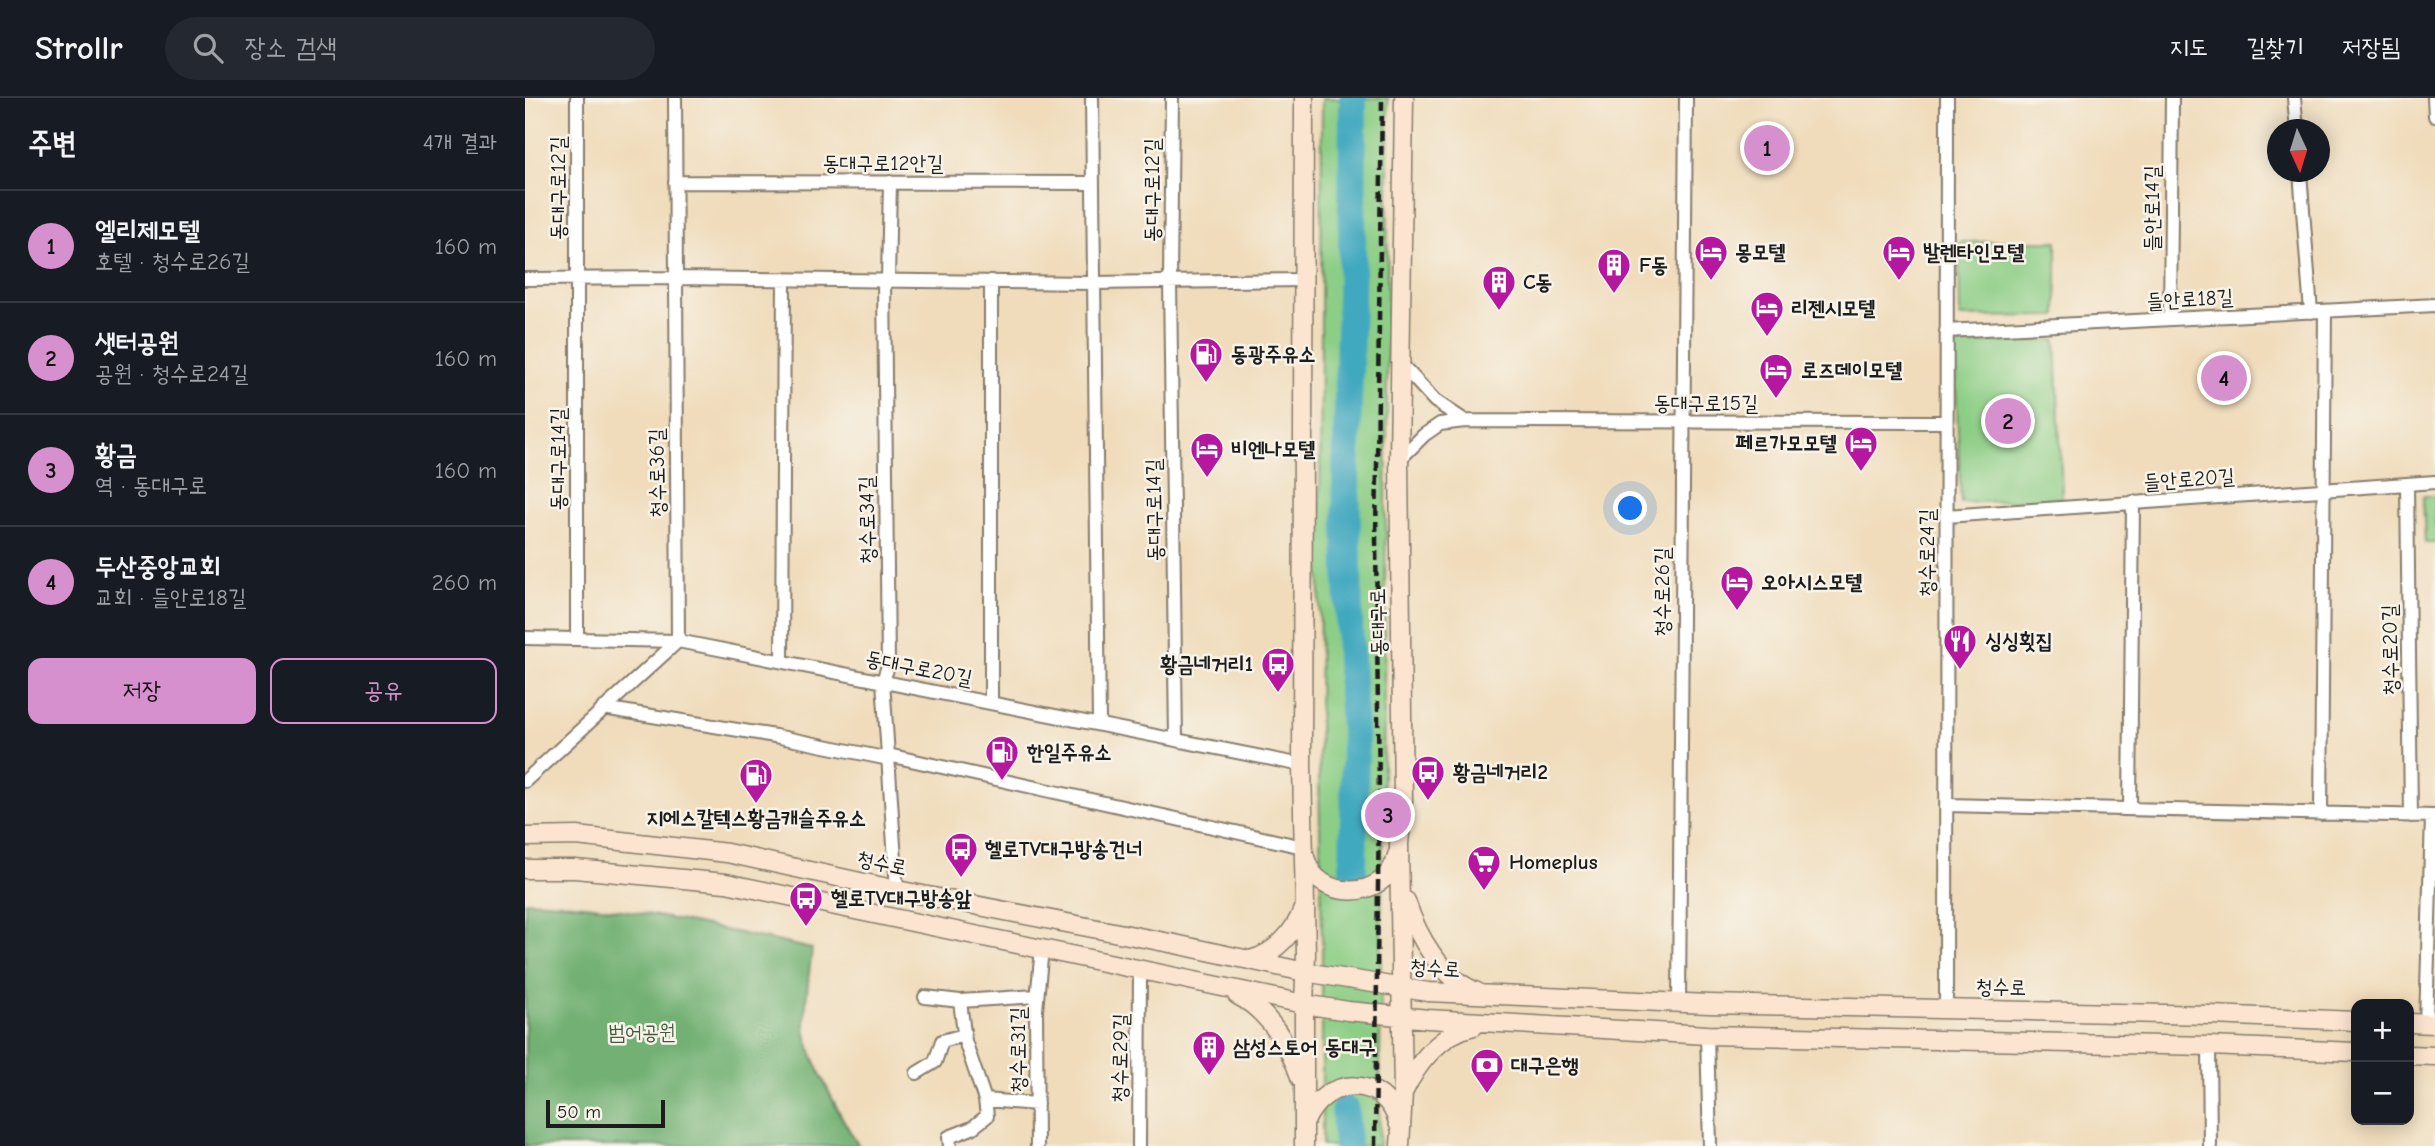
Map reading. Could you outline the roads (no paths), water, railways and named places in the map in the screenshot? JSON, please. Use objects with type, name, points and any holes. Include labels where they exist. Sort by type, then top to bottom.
[{"type":"main road","points":[[1304,98],[1304,1141]]},
{"type":"main road","name":"동대구로","points":[[1400,1144],[1403,1093],[1399,844],[1403,801],[1399,460],[1404,98]]},
{"type":"main road","name":"청수로","points":[[525,837],[577,836],[727,853],[1305,972],[1428,992],[1679,1002],[2351,1021]]},
{"type":"main road","points":[[1303,847],[1307,863],[1316,876],[1329,886],[1344,891],[1361,891],[1376,885],[1388,874],[1397,860],[1399,844]]},
{"type":"main road","points":[[525,869],[575,869],[726,883],[1304,1004],[1401,1017],[1707,1035],[2210,1046],[2351,1052]]},
{"type":"main road","points":[[1401,881],[1410,915],[1426,945],[1450,973],[1468,988],[1480,993]]},
{"type":"main road","points":[[1250,960],[1260,957],[1286,938],[1305,902]]},
{"type":"main road","points":[[1218,986],[1249,1001],[1262,1015],[1292,1058],[1304,1089]]},
{"type":"main road","points":[[1403,1093],[1425,1058],[1446,1038],[1460,1029],[1488,1023]]},
{"type":"main road","points":[[2414,1055],[2435,1056]]},
{"type":"main road","points":[[1304,1141],[1305,1123],[1318,1100],[1342,1087],[1355,1086],[1368,1089],[1390,1104],[1397,1116],[1400,1144]]},
{"type":"street","name":"동대구로12길","points":[[577,98],[577,279]]},
{"type":"street","name":"청수로36길","points":[[675,98],[678,641]]},
{"type":"street","points":[[1092,98],[1099,723]]},
{"type":"street","name":"동대구로12길","points":[[1170,281],[1171,98]]},
{"type":"street","name":"청수로26길","points":[[1679,1002],[1686,98]]},
{"type":"street","name":"청수로24길","points":[[1946,1009],[1947,98]]},
{"type":"street","name":"들안로14길","points":[[2170,319],[2172,98]]},
{"type":"street","points":[[2294,98],[2296,119]]},
{"type":"street","points":[[2434,98],[2435,116]]},
{"type":"street","points":[[886,280],[890,181]]},
{"type":"street","name":"동대구로12안길","points":[[675,182],[1092,183]]},
{"type":"street","points":[[2301,182],[2311,312]]},
{"type":"street","points":[[525,279],[1093,283],[1305,280]]},
{"type":"street","name":"동대구로14길","points":[[577,279],[577,639]]},
{"type":"street","points":[[782,661],[784,279]]},
{"type":"street","name":"청수로34길","points":[[886,280],[888,666],[883,681],[897,890]]},
{"type":"street","points":[[991,281],[991,702]]},
{"type":"street","name":"동대구로14길","points":[[1170,281],[1176,739]]},
{"type":"street","name":"들안로18길","points":[[1947,331],[2435,305]]},
{"type":"street","points":[[2322,814],[2325,311]]},
{"type":"street","points":[[1400,362],[1435,401],[1465,421]]},
{"type":"street","name":"동대구로15길","points":[[1399,460],[1424,435],[1440,424],[1465,421],[1946,422]]},
{"type":"street","name":"들안로20길","points":[[1946,516],[2435,482]]},
{"type":"street","name":"청수로20길","points":[[2407,484],[2411,816]]},
{"type":"street","points":[[2130,809],[2133,502]]},
{"type":"street","name":"동대구로20길","points":[[525,638],[678,641],[1302,765]]},
{"type":"street","points":[[525,781],[678,641]]},
{"type":"street","points":[[603,708],[888,757],[1303,847]]},
{"type":"street","points":[[1946,805],[2433,816],[2423,1024]]},
{"type":"street","name":"청수로31길","points":[[1037,1146],[1037,996],[1042,948]]},
{"type":"street","name":"청수로29길","points":[[1139,1146],[1140,971]]},
{"type":"street","name":"청수로31길","points":[[925,997],[960,1001],[1037,996]]},
{"type":"street","name":"청수로31길","points":[[950,1146],[949,1137],[972,1128],[987,1116],[985,1100],[964,1035],[960,1001]]},
{"type":"street","points":[[917,1073],[935,1062],[942,1041],[964,1035]]},
{"type":"street","points":[[1707,1035],[1710,1146]]},
{"type":"street","points":[[2210,1046],[2210,1146]]},
{"type":"street","name":"청수로31길","points":[[985,1100],[1037,1104]]},
{"type":"waterway","points":[[1353,98],[1346,478],[1355,747],[1353,873]]},
{"type":"waterway","points":[[1345,1110],[1347,1146]]},
{"type":"railway","points":[[1375,1146],[1379,799],[1376,540],[1382,98]]},
{"type":"place","name":"엘리제모텔","points":[[1767,148]]},
{"type":"place","name":"몽모텔","points":[[1711,282]]},
{"type":"place","name":"발렌타인모텔","points":[[1899,282]]},
{"type":"place","name":"F동","points":[[1614,295]]},
{"type":"place","name":"C동","points":[[1499,312]]},
{"type":"place","name":"리젠시모텔","points":[[1767,338]]},
{"type":"place","name":"두산중앙교회","points":[[2224,378]]},
{"type":"place","name":"동광주유소","points":[[1206,384]]},
{"type":"place","name":"로즈데이모텔","points":[[1776,400]]},
{"type":"place","name":"샛터공원","points":[[2008,421]]},
{"type":"place","name":"페르가모모텔","points":[[1861,473]]},
{"type":"place","name":"비엔나모텔","points":[[1207,479]]},
{"type":"place","name":"오아시스모텔","points":[[1737,612]]},
{"type":"place","name":"싱싱횟집","points":[[1960,671]]},
{"type":"place","name":"황금네거리1","points":[[1278,694]]},
{"type":"place","name":"한일주유소","points":[[1002,782]]},
{"type":"place","name":"황금네거리2","points":[[1428,802]]},
{"type":"place","name":"지에스칼텍스황금캐슬주유소","points":[[756,805]]},
{"type":"place","name":"황금","points":[[1388,815]]},
{"type":"place","name":"헬로TV대구방송건너","points":[[961,879]]},
{"type":"place","name":"Homeplus","points":[[1484,892]]},
{"type":"place","name":"헬로TV대구방송앞","points":[[806,928]]},
{"type":"place","name":"삼성스토어 동대구","points":[[1209,1077]]},
{"type":"place","name":"대구은행","points":[[1487,1095]]},
{"type":"park label","name":"범어공원","points":[[642,1032]]}]
